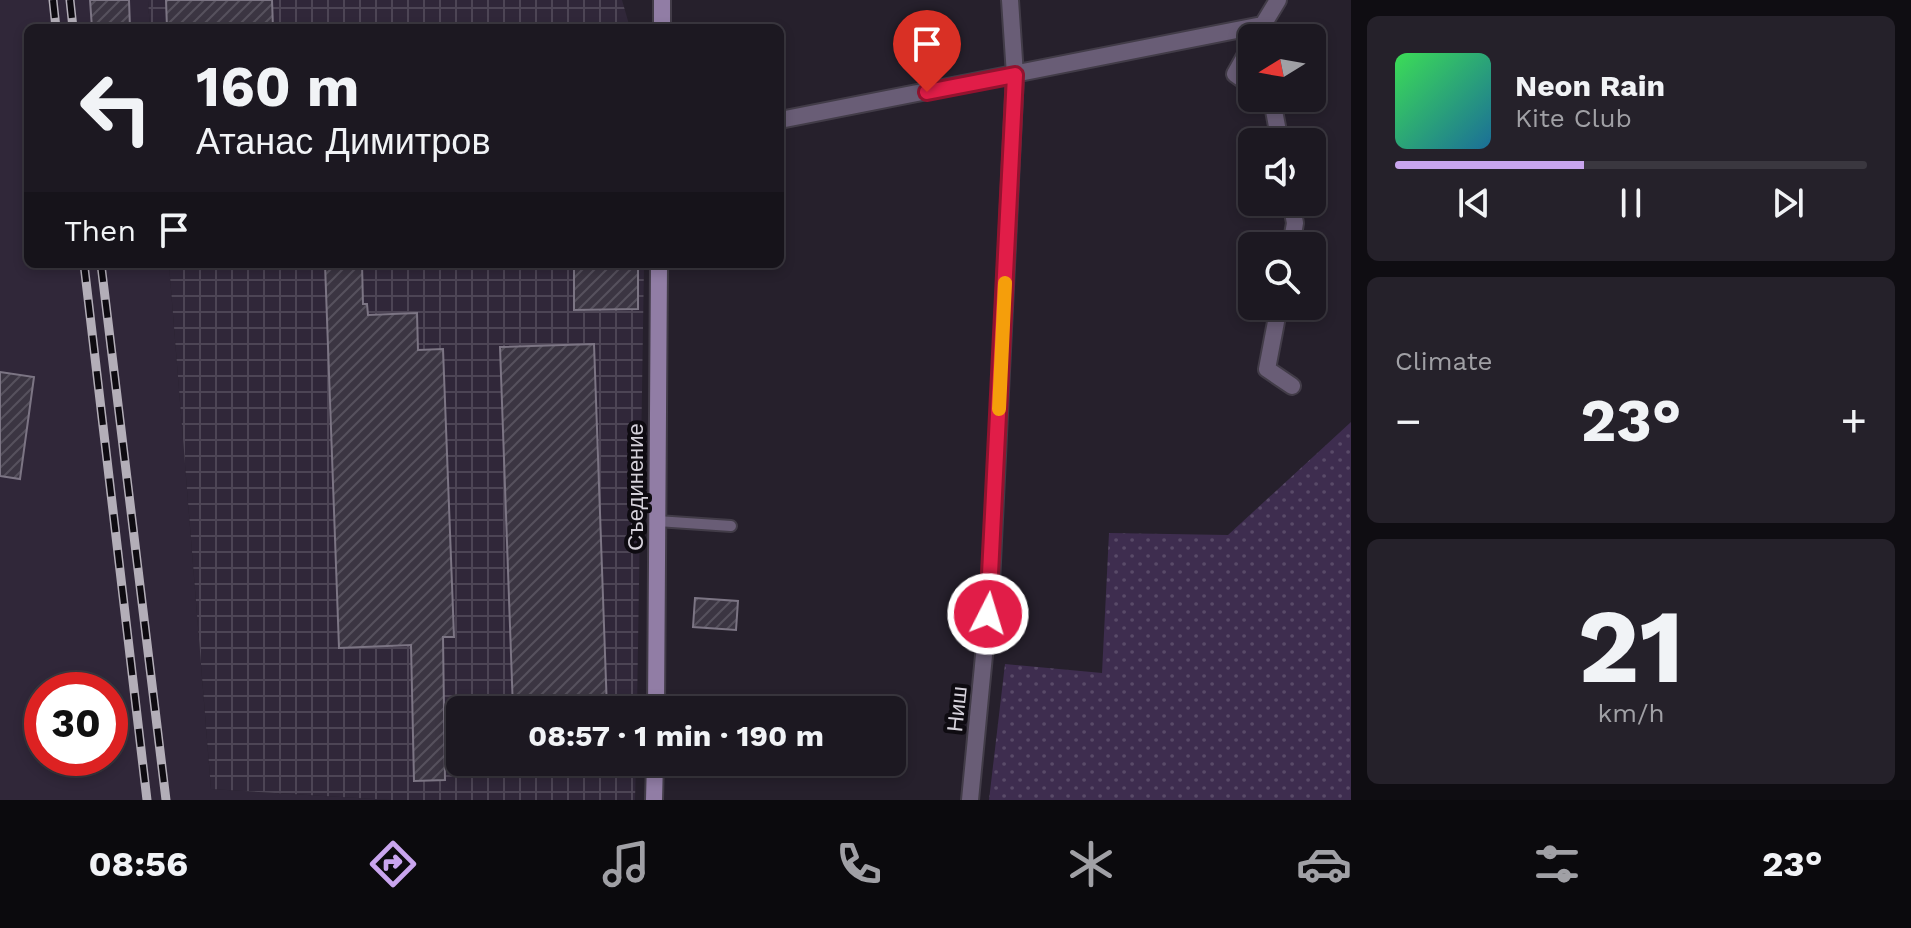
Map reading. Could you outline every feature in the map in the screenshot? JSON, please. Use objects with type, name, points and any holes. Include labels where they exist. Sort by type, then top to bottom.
[{"type":"main road","points":[[662,0],[662,24]]},
{"type":"main road","name":"Съединение","points":[[656,696],[659,268]]},
{"type":"main road","points":[[654,800],[655,776]]},
{"type":"street","name":"Ниш","points":[[970,800],[991,583],[1015,75],[1010,0]]},
{"type":"street","points":[[1264,24],[1278,0]]},
{"type":"street","points":[[784,119],[1238,36]]},
{"type":"street","points":[[1276,320],[1267,369],[1292,386]]},
{"type":"lane","points":[[657,521],[731,526]]},
{"type":"shaded area","points":[[0,0],[148,0],[150,24],[24,24],[24,268],[169,268],[211,789],[391,800],[0,800]]},
{"type":"shaded area","points":[[148,0],[622,0],[629,24],[150,24]]},
{"type":"shaded area","points":[[169,268],[644,268],[637,696],[446,696],[446,776],[636,776],[635,800],[391,800],[211,789]]},
{"type":"shaded area","points":[[1351,422],[1351,800],[989,800],[1005,664],[1102,673],[1109,533],[1228,535]]},
{"type":"building","points":[[90,0],[129,0],[130,24],[92,24]]},
{"type":"building","points":[[166,0],[272,0],[273,24],[167,24]]},
{"type":"building","points":[[325,268],[362,268],[363,304],[367,304],[368,315],[417,313],[418,350],[443,349],[454,637],[443,637],[445,780],[414,781],[411,645],[339,648]]},
{"type":"building","points":[[574,268],[638,268],[638,309],[574,310]]},
{"type":"building","points":[[594,344],[607,696],[512,696],[500,347]]},
{"type":"building","points":[[0,372],[34,377],[20,479],[0,476]]},
{"type":"building","points":[[695,598],[738,601],[736,630],[693,627]]},
{"type":"railway","points":[[53,0],[56,24]]},
{"type":"railway","points":[[70,0],[73,24]]},
{"type":"railway","points":[[84,268],[147,800]]},
{"type":"railway","points":[[101,268],[166,800]]},
{"type":"slow traffic","points":[[999,409],[1005,283]]},
{"type":"route","points":[[927,92],[1015,75],[988,614]]}]
